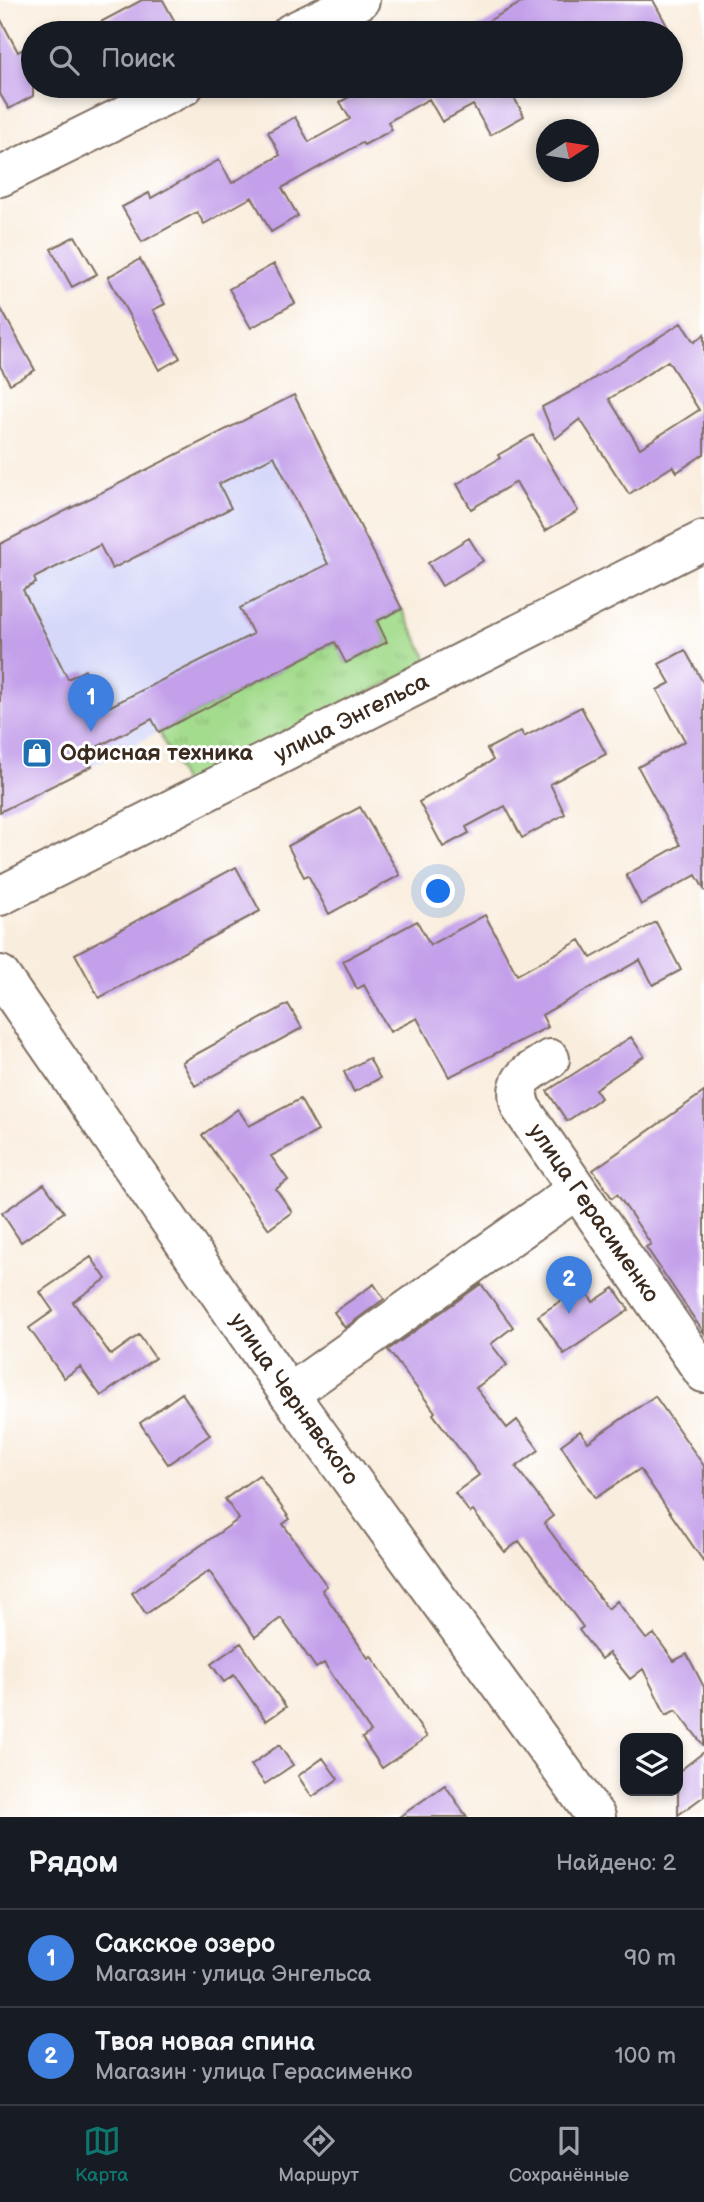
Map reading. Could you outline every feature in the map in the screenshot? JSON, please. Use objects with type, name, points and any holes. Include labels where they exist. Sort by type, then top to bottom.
[{"type":"street","points":[[316,21],[360,0]]},
{"type":"street","points":[[0,177],[160,98]]},
{"type":"street","name":"улица Энгельса","points":[[0,896],[704,540]]},
{"type":"street","name":"улица Чернявского","points":[[0,975],[289,1394],[596,1817]]},
{"type":"street","name":"улица Герасименко","points":[[550,1059],[523,1077],[517,1096],[522,1108],[704,1373]]},
{"type":"street","points":[[289,1394],[576,1190]]},
{"type":"shaded area","points":[[294,395],[402,609],[377,621],[387,642],[346,663],[335,643],[0,812],[0,544]]},
{"type":"green space","points":[[402,609],[429,662],[185,786],[159,732],[335,642],[346,663],[387,642],[377,621]]},
{"type":"building","points":[[142,0],[163,0],[174,21],[103,21]]},
{"type":"building","points":[[526,0],[653,0],[664,21],[488,21]]},
{"type":"building","points":[[0,18],[18,52],[21,50],[21,98],[29,98],[9,109],[0,94]]},
{"type":"building","points":[[347,98],[514,98],[524,116],[490,135],[473,105],[442,122],[429,99],[388,122],[392,130],[364,145],[362,143],[282,188],[298,216],[271,232],[252,197],[204,224],[197,212],[142,242],[122,207],[149,193],[151,198],[219,160],[232,183],[280,155],[268,132],[295,117],[309,142],[350,119],[340,102]]},
{"type":"building","points":[[75,236],[97,274],[72,287],[51,249]]},
{"type":"building","points":[[140,259],[165,304],[153,310],[180,358],[159,370],[108,277]]},
{"type":"building","points":[[274,264],[295,303],[251,328],[229,289]]},
{"type":"building","points":[[0,307],[35,370],[10,384],[0,366]]},
{"type":"building","points":[[681,323],[694,342],[704,335],[704,454],[677,472],[673,466],[629,494],[580,419],[555,439],[542,407],[582,386]],"holes":[[[668,361],[699,410],[640,448],[609,399]]]},
{"type":"building","points":[[294,395],[402,609],[377,621],[387,642],[346,663],[335,642],[159,732],[152,719],[85,753],[92,766],[0,812],[0,544]],"holes":[[[274,456],[328,564],[240,608],[253,634],[105,709],[85,670],[68,679],[23,590],[36,583],[34,578],[100,545],[112,569],[231,508],[219,484]]]},
{"type":"building","points":[[533,435],[578,511],[545,531],[516,482],[471,509],[457,484],[500,458],[498,455]]},
{"type":"building","points":[[469,538],[483,561],[442,586],[428,563]]},
{"type":"building","points":[[685,650],[704,684],[704,889],[696,875],[641,905],[626,875],[680,845],[638,767],[685,741],[657,690],[670,683],[659,664]]},
{"type":"building","points":[[581,707],[606,754],[550,784],[565,814],[522,838],[505,806],[466,827],[469,833],[443,847],[419,802],[493,760],[487,749],[521,731],[524,737]]},
{"type":"building","points":[[360,807],[400,875],[329,914],[308,875],[304,877],[288,846]]},
{"type":"building","points":[[236,867],[260,911],[99,998],[75,954]]},
{"type":"building","points":[[485,915],[517,975],[580,940],[591,958],[656,922],[681,970],[653,985],[640,960],[542,1015],[548,1027],[449,1077],[417,1018],[390,1032],[364,985],[357,989],[343,961],[417,921],[430,945]]},
{"type":"building","points":[[288,1004],[302,1028],[195,1086],[182,1062]]},
{"type":"building","points":[[631,1037],[644,1056],[595,1089],[601,1098],[567,1121],[547,1091]]},
{"type":"building","points":[[369,1058],[380,1078],[354,1092],[344,1072]]},
{"type":"building","points":[[704,1092],[704,1333],[646,1247],[651,1244],[617,1194],[612,1198],[593,1170]]},
{"type":"building","points":[[300,1099],[318,1131],[271,1156],[288,1180],[276,1189],[292,1212],[269,1229],[202,1135],[238,1109],[249,1126]]},
{"type":"building","points":[[44,1184],[64,1212],[21,1242],[2,1213]]},
{"type":"building","points":[[91,1257],[106,1279],[73,1302],[111,1355],[139,1335],[155,1358],[101,1396],[80,1367],[64,1378],[29,1328],[53,1311],[40,1292]]},
{"type":"building","points":[[374,1284],[384,1299],[345,1328],[334,1312]]},
{"type":"building","points":[[481,1284],[513,1327],[491,1344],[507,1365],[476,1388],[507,1428],[517,1420],[539,1450],[516,1467],[553,1516],[544,1523],[608,1609],[617,1601],[646,1639],[654,1634],[674,1661],[687,1654],[704,1687],[704,1746],[676,1710],[666,1715],[643,1669],[630,1679],[609,1653],[601,1659],[579,1630],[583,1627],[519,1541],[505,1552],[455,1493],[479,1475],[388,1350]]},
{"type":"building","points":[[583,1286],[593,1302],[614,1288],[629,1310],[564,1354],[538,1316]]},
{"type":"building","points":[[182,1393],[210,1435],[168,1464],[140,1423]]},
{"type":"building","points":[[655,1396],[704,1466],[704,1562],[640,1469],[595,1498],[561,1445],[580,1431],[588,1442]]},
{"type":"building","points":[[259,1475],[290,1519],[283,1524],[327,1586],[322,1590],[427,1737],[382,1768],[362,1738],[371,1732],[324,1663],[316,1668],[281,1618],[255,1637],[209,1571],[146,1614],[132,1593],[239,1519],[225,1499]]},
{"type":"building","points":[[241,1643],[286,1707],[266,1721],[234,1675],[224,1682],[211,1664]]},
{"type":"building","points":[[279,1745],[293,1765],[265,1784],[251,1765]]},
{"type":"building","points":[[704,1752],[704,1796],[678,1815],[678,1796],[683,1796],[683,1768]]},
{"type":"building","points":[[323,1758],[338,1779],[312,1797],[298,1776]]},
{"type":"building","points":[[445,1785],[467,1817],[399,1817]]},
{"type":"place","name":"Сакское озеро","points":[[91,732]]},
{"type":"place","name":"Офисная техника","points":[[37,753]]},
{"type":"place","name":"Твоя новая спина","points":[[569,1314]]}]
